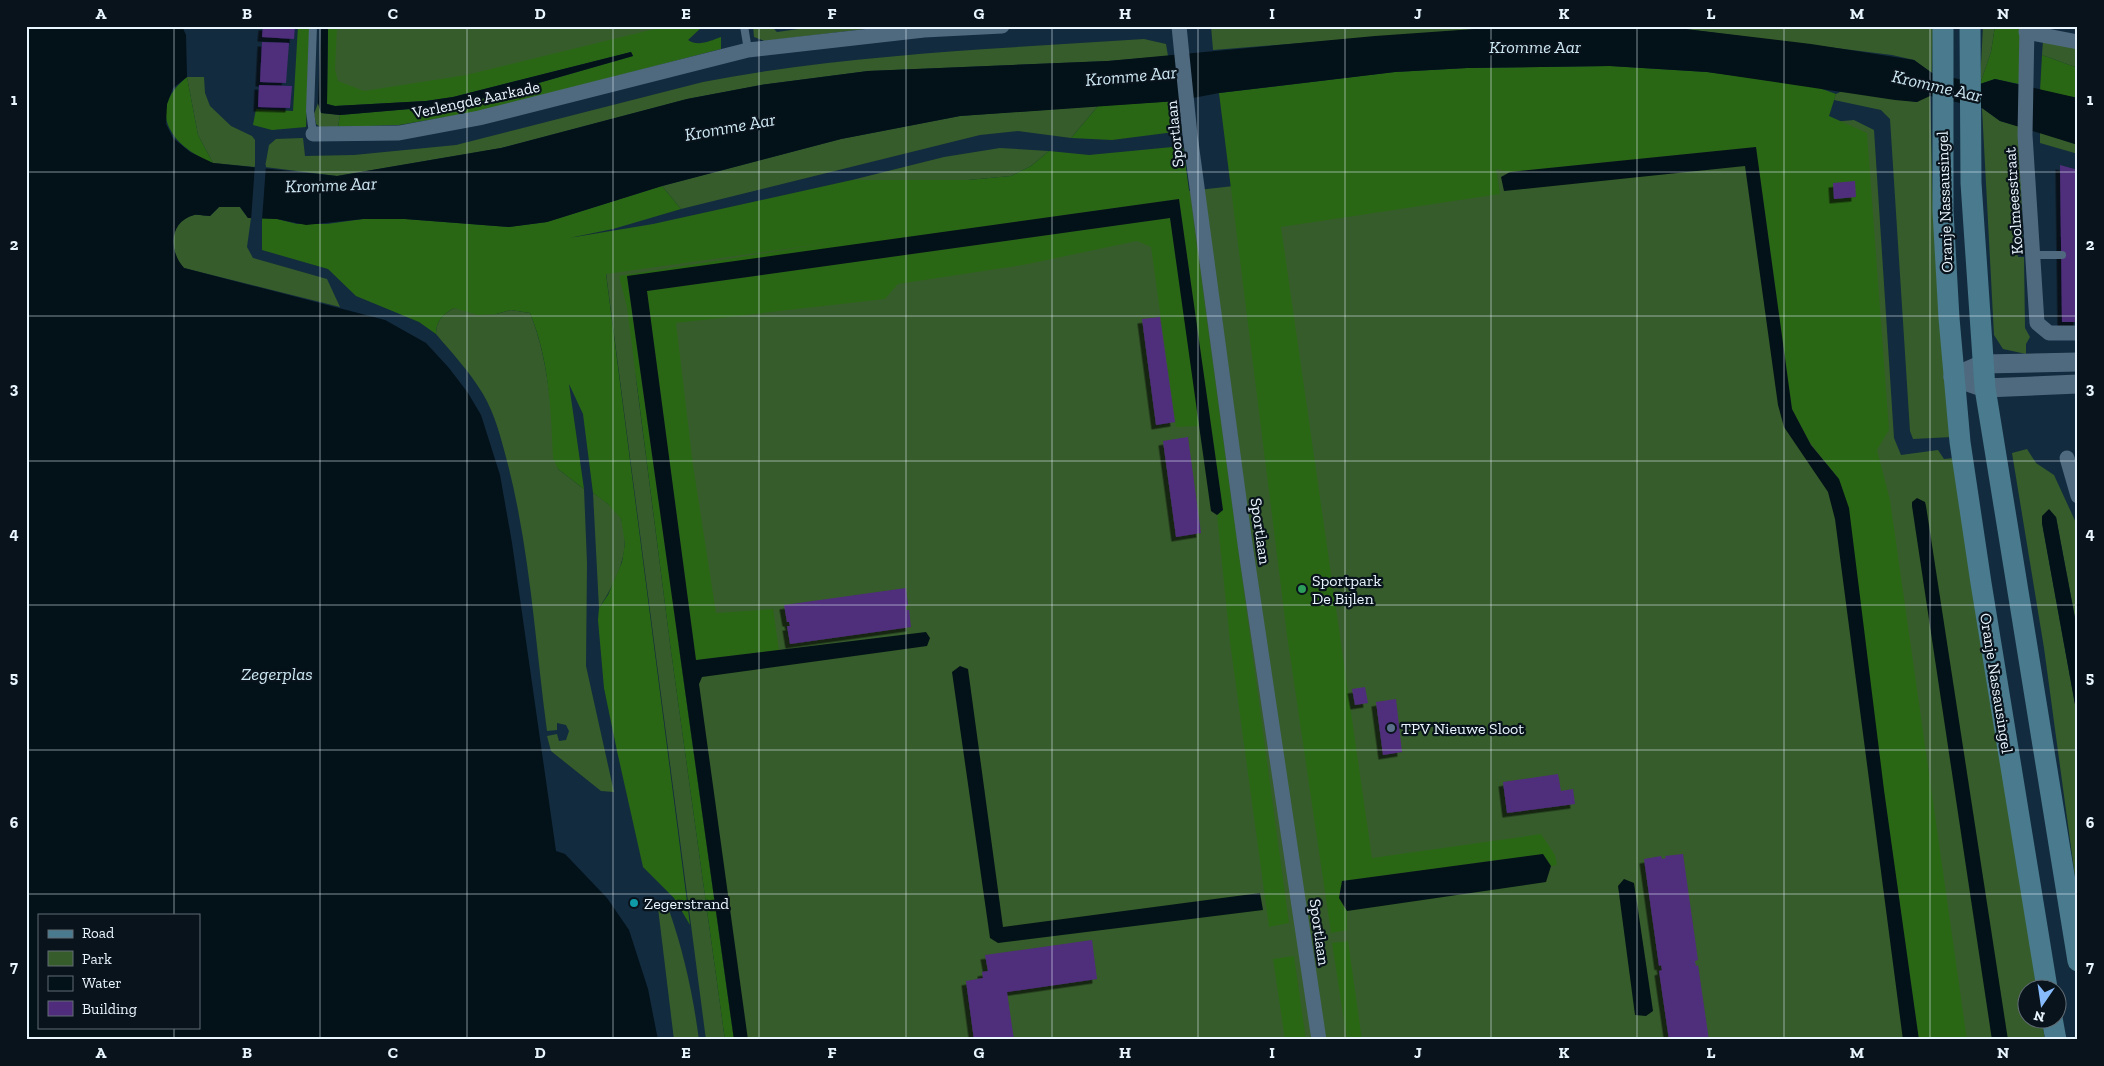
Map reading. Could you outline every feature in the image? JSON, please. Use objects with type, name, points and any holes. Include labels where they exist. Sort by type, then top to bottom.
[{"type":"main road","name":"Oranje Nassausingel","points":[[1943,26],[1943,211],[1953,377],[1960,442],[1980,583],[2045,978]]},
{"type":"main road","name":"Oranje Nassausingel","points":[[1970,26],[1971,183],[1983,364],[2078,961]]},
{"type":"street","name":"Verlengde Aarkade","points":[[313,134],[399,132],[479,118],[748,50],[922,28],[1002,26]]},
{"type":"street","name":"Sportlaan","points":[[1179,26],[1246,551],[1319,1040]]},
{"type":"street","points":[[2027,29],[2078,42]]},
{"type":"street","name":"Koolmeesstraat","points":[[2027,29],[2025,135],[2037,323],[2049,333],[2078,333]]},
{"type":"street","points":[[1953,377],[1983,364],[2078,362]]},
{"type":"street","points":[[1953,377],[1986,388],[2078,384]]},
{"type":"street","points":[[2068,458],[2078,496]]},
{"type":"lane","name":"Verlengde Aarkade","points":[[313,26],[310,111],[313,134]]},
{"type":"lane","points":[[744,26],[748,50]]},
{"type":"lane","points":[[2034,255],[2062,254]]},
{"type":"green space","points":[[298,26],[310,26],[306,127],[272,130],[253,125],[256,109],[293,111]]},
{"type":"green space","points":[[328,26],[337,26],[335,70],[338,81],[364,91],[466,75],[667,26],[703,26],[688,40],[700,43],[721,37],[721,49],[482,111],[399,125],[338,127],[340,115],[456,105],[633,56],[631,52],[453,97],[426,101],[335,106],[327,104]]},
{"type":"green space","points":[[335,26],[693,26],[457,80],[362,94],[343,87],[332,74]]},
{"type":"green space","points":[[753,26],[771,26],[777,32],[820,26],[891,26],[765,41],[754,37]]},
{"type":"green space","points":[[1211,26],[1517,26],[1213,50]]},
{"type":"green space","points":[[1621,26],[1933,26],[1932,73],[1914,60],[1892,55],[1677,28]]},
{"type":"green space","points":[[1983,26],[1995,26],[1991,52],[1980,84]]},
{"type":"green space","points":[[1995,26],[2021,26],[2019,84],[1995,79],[1980,84],[1991,52]]},
{"type":"green space","points":[[1144,39],[1166,44],[1168,56],[1108,61],[868,71],[761,85],[687,99],[501,148],[337,176],[265,167],[269,145],[276,139],[303,138],[305,156],[354,155],[456,145],[703,82],[758,73],[812,65],[923,54]]},
{"type":"green space","points":[[2043,40],[2078,48],[2078,68],[2042,55]]},
{"type":"green space","points":[[2042,55],[2078,68],[2078,98],[2040,91]]},
{"type":"green space","points":[[1610,66],[1707,72],[1814,86],[1836,94],[1829,116],[1867,133],[1889,430],[1877,450],[1890,500],[1967,1040],[1919,1040],[1839,479],[1809,441],[1792,409],[1756,147],[1510,172],[1496,169],[1500,194],[1281,227],[1372,858],[1541,834],[1555,855],[1557,865],[1551,866],[1543,854],[1342,881],[1339,898],[1347,911],[1347,930],[1331,933],[1287,635],[1219,93],[1395,72],[1467,68]]},
{"type":"green space","points":[[187,77],[204,77],[205,93],[210,106],[231,126],[252,136],[255,140],[255,167],[213,163],[198,135]]},
{"type":"green space","points":[[187,77],[198,135],[213,163],[186,148],[169,127],[166,115],[168,103],[174,90]]},
{"type":"green space","points":[[1842,91],[1917,102],[1930,92],[1933,206],[1952,437],[1913,439],[1910,431],[1890,119],[1881,110],[1834,100],[1836,94]]},
{"type":"green space","points":[[1177,101],[1182,131],[1112,140],[1071,138],[1098,106]]},
{"type":"green space","points":[[318,103],[321,113],[340,115],[338,127],[320,127],[316,124],[314,114]]},
{"type":"green space","points":[[1098,106],[1071,138],[1018,131],[980,135],[681,209],[662,186],[841,139],[960,116]]},
{"type":"green space","points":[[1982,108],[2000,121],[2019,126],[2023,240],[2016,241],[2018,257],[2024,257],[2025,328],[2030,337],[2026,344],[2026,354],[2003,349],[1994,335]]},
{"type":"green space","name":"Sportpark De Bijlen","points":[[1854,120],[1874,130],[1894,438],[1901,455],[1938,450],[1944,459],[1954,458],[2035,978],[2016,978],[2016,1028],[2043,1028],[2045,1040],[734,1040],[681,662],[635,371],[671,651],[725,1040],[706,1040],[606,273],[620,271],[618,255],[1706,133]]},
{"type":"green space","points":[[2040,132],[2078,145],[2078,154],[2040,143]]},
{"type":"green space","points":[[1183,146],[1289,923],[1269,927],[1230,642],[1217,515],[1223,510],[1179,199],[627,277],[734,1040],[725,1040],[671,651],[627,307],[619,276],[829,243],[606,274],[690,925],[674,898],[643,867],[604,688],[598,620],[599,608],[608,595],[622,562],[625,543],[621,519],[608,504],[593,493],[583,414],[569,384],[584,489],[558,469],[553,458],[548,384],[541,348],[530,313],[511,310],[496,314],[478,315],[454,308],[441,319],[437,325],[436,334],[419,322],[356,296],[328,269],[262,250],[262,218],[277,219],[297,224],[327,224],[363,219],[405,219],[509,227],[547,222],[662,186],[681,209],[613,229],[569,238],[653,224],[852,180],[968,180],[1011,176],[1031,166],[1049,151],[1089,155]]},
{"type":"green space","points":[[1000,148],[1049,151],[1031,166],[1011,176],[968,180],[852,180],[944,157]]},
{"type":"green space","points":[[219,207],[240,207],[248,218],[251,218],[247,247],[253,258],[327,279],[340,307],[184,268],[179,261],[174,246],[175,231],[179,224],[185,219],[196,215],[210,216]]},
{"type":"green space","points":[[1170,218],[1200,426],[1176,427],[1151,247],[1137,241],[1023,265],[898,284],[885,299],[676,323],[693,465],[716,613],[773,609],[779,650],[696,660],[647,291]]},
{"type":"green space","points":[[454,308],[496,314],[511,310],[530,313],[537,332],[546,370],[558,469],[584,489],[587,563],[586,666],[614,792],[601,791],[551,751],[547,736],[557,734],[559,741],[566,740],[569,731],[566,725],[557,723],[557,730],[547,731],[527,561],[515,494],[502,444],[494,418],[483,394],[467,370],[436,334],[440,319]]},
{"type":"green space","points":[[2027,449],[2036,463],[2054,475],[2077,525],[2078,634],[2056,517],[2042,523],[2078,721],[2078,899],[2044,648],[2012,453]]},
{"type":"green space","points":[[593,493],[609,504],[619,515],[624,530],[625,542],[624,554],[616,577],[599,608]]},
{"type":"green space","points":[[658,908],[669,910],[679,942],[694,1007],[699,1040],[674,1040]]},
{"type":"green space","points":[[1348,941],[1362,1040],[1347,1040],[1332,943]]},
{"type":"green space","points":[[1294,956],[1306,1040],[1285,1040],[1273,959]]},
{"type":"water","name":"Zegerplas","points":[[26,26],[182,26],[186,35],[187,77],[173,88],[167,104],[166,124],[173,138],[190,152],[213,163],[337,176],[501,148],[687,99],[761,85],[868,71],[1108,61],[1375,36],[1517,26],[1677,28],[1811,44],[1914,60],[1932,73],[1980,84],[1995,79],[2078,98],[2078,145],[2000,121],[1982,108],[1930,96],[1917,102],[1895,100],[1707,72],[1610,66],[1467,68],[1395,72],[1219,93],[1177,101],[960,116],[841,139],[662,186],[547,222],[509,227],[405,219],[363,219],[306,225],[277,219],[248,218],[240,207],[219,207],[210,216],[196,215],[185,219],[179,224],[174,238],[176,254],[184,268],[385,320],[426,343],[449,368],[468,393],[481,415],[500,475],[512,543],[556,851],[565,854],[607,898],[629,930],[648,989],[658,1040],[26,1040]]},
{"type":"water","points":[[321,26],[328,26],[327,104],[335,106],[426,101],[453,97],[631,52],[633,56],[456,105],[340,115],[321,113],[318,103]]},
{"type":"water","points":[[1756,147],[1792,409],[1811,445],[1839,479],[1849,508],[1884,790],[1919,1040],[1903,1040],[1835,519],[1828,492],[1784,427],[1778,405],[1745,166],[1504,191],[1501,177],[1510,172]]},
{"type":"water","points":[[1179,199],[1223,510],[1217,515],[1211,511],[1170,218],[647,291],[696,660],[926,632],[930,638],[927,646],[702,677],[699,684],[748,1040],[734,1040],[627,276]]},
{"type":"water","points":[[1917,498],[1925,502],[1926,506],[2008,1040],[1992,1040],[1912,506],[1912,502]]},
{"type":"water","points":[[2049,509],[2056,517],[2078,634],[2078,721],[2042,523],[2042,516]]},
{"type":"water","points":[[960,666],[968,669],[1003,927],[1260,893],[1263,910],[998,943],[990,938],[952,672]]},
{"type":"water","points":[[1543,854],[1551,866],[1546,882],[1347,911],[1339,898],[1342,881]]},
{"type":"water","points":[[1624,879],[1634,883],[1653,1011],[1646,1016],[1635,1015],[1618,886]]},
{"type":"pier","points":[[255,164],[266,165],[262,221],[251,220]]},
{"type":"building","points":[[263,26],[295,26],[294,39],[262,37]]},
{"type":"building","points":[[262,42],[289,43],[286,83],[260,82]]},
{"type":"building","points":[[259,85],[292,86],[290,108],[258,107]]},
{"type":"building","points":[[2060,165],[2078,170],[2078,322],[2062,322]]},
{"type":"building","points":[[1855,181],[1856,197],[1834,199],[1833,183]]},
{"type":"building","points":[[1160,317],[1175,422],[1156,425],[1142,319]]},
{"type":"building","points":[[1188,437],[1201,533],[1176,537],[1163,441]]},
{"type":"building","points":[[906,588],[908,605],[906,610],[909,610],[911,627],[790,644],[787,626],[790,626],[789,622],[787,622],[784,605]]},
{"type":"building","points":[[1365,687],[1368,703],[1355,705],[1352,689]]},
{"type":"building","points":[[1396,699],[1402,752],[1383,755],[1376,702]]},
{"type":"building","points":[[1558,774],[1561,791],[1573,789],[1575,804],[1507,813],[1503,782]]},
{"type":"building","points":[[1683,854],[1698,960],[1695,961],[1696,966],[1698,965],[1709,1040],[1669,1040],[1659,971],[1662,970],[1661,965],[1659,966],[1644,859],[1661,856],[1662,859],[1666,858],[1665,856]]},
{"type":"building","points":[[1092,940],[1097,979],[1007,992],[1014,1040],[974,1040],[966,981],[983,978],[982,972],[988,971],[985,955]]},
{"type":"place","name":"Sportpark De Bijlen","points":[[1302,589]]},
{"type":"place","name":"TPV Nieuwe Sloot","points":[[1391,728]]},
{"type":"place","name":"Zegerstrand","points":[[634,903]]},
{"type":"water label","name":"Kromme Aar","points":[[1535,47]]},
{"type":"water label","name":"Kromme Aar","points":[[1131,76]]},
{"type":"water label","name":"Kromme Aar","points":[[1937,86]]},
{"type":"water label","name":"Kromme Aar","points":[[730,127]]},
{"type":"water label","name":"Kromme Aar","points":[[331,185]]}]
